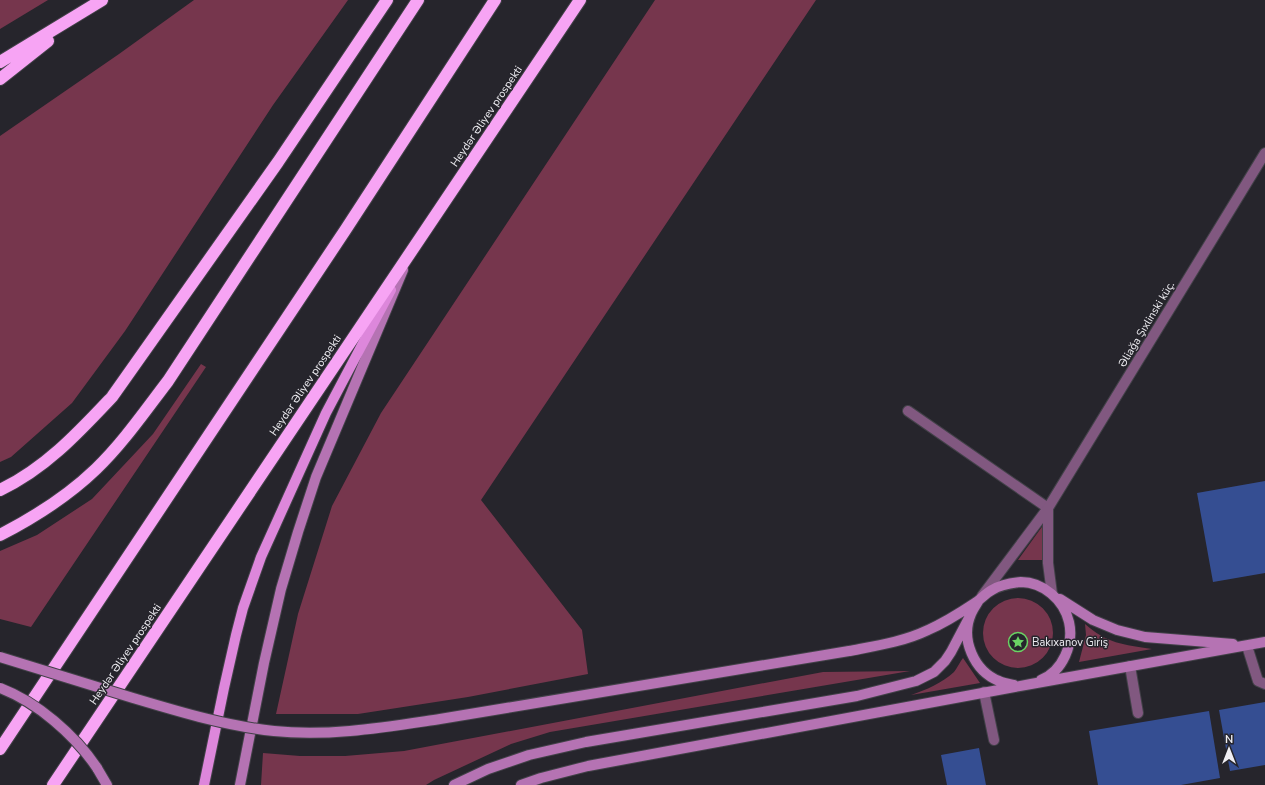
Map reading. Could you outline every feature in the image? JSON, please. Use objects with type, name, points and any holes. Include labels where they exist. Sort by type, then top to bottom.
[{"type":"highway","points":[[0,62],[102,0]]},
{"type":"highway","points":[[0,490],[48,460],[82,429],[112,397],[278,162],[387,0]]},
{"type":"highway","points":[[0,535],[24,522],[60,499],[96,470],[130,430],[168,381],[418,0]]},
{"type":"highway","points":[[0,749],[350,222],[495,0]]},
{"type":"highway","name":"Heydər Əliyev prospekti","points":[[53,785],[580,0]]},
{"type":"highway","points":[[0,79],[88,9]]},
{"type":"main road","points":[[204,785],[236,635],[243,608],[262,557],[326,413],[411,251]]},
{"type":"main road","points":[[240,785],[264,663],[281,590],[298,532],[316,477],[411,251]]},
{"type":"main road","points":[[0,658],[196,717],[275,732],[308,733],[381,727],[440,719],[881,645],[908,638],[955,616],[991,590],[1006,584],[1022,582],[1038,586],[1093,620],[1117,630],[1145,637],[1247,646]]},
{"type":"main road","points":[[971,614],[967,630],[969,646],[975,661],[985,673],[999,682],[1015,685],[1031,684],[1046,678],[1058,667],[1067,654],[1070,638],[1069,621],[1063,606],[1052,594]]},
{"type":"main road","points":[[454,785],[488,769],[529,755],[586,742],[857,696],[916,682],[934,672],[945,661],[979,600]]},
{"type":"main road","points":[[521,785],[541,778],[588,766],[984,692],[1265,642]]},
{"type":"main road","points":[[0,688],[8,691],[41,711],[66,732],[89,755],[107,785]]},
{"type":"main road","points":[[97,768],[102,785]]},
{"type":"street","name":"Əliağa Şıxlinski küç.","points":[[979,600],[1048,508],[1265,153]]},
{"type":"street","points":[[908,411],[1048,508],[1048,563],[1052,594]]},
{"type":"street","points":[[1247,646],[1258,681],[1265,684]]},
{"type":"street","points":[[1130,666],[1138,713]]},
{"type":"street","points":[[984,692],[994,740]]},
{"type":"shaded area","points":[[0,0],[48,0],[0,29]]},
{"type":"shaded area","points":[[194,0],[348,0],[273,105],[125,331],[72,403],[11,457],[0,462],[0,136]]},
{"type":"shaded area","points":[[655,0],[816,0],[481,500],[582,630],[588,674],[468,697],[358,714],[276,714],[298,614],[332,506],[381,413]]},
{"type":"shaded area","points":[[201,364],[206,367],[31,627],[0,619],[0,551],[37,535],[92,499],[153,434]]},
{"type":"shaded area","points":[[1044,524],[1042,560],[1018,560]]},
{"type":"shaded area","name":"Bakıxanov Giriş","points":[[1011,598],[1025,598],[1038,604],[1047,613],[1053,626],[1051,646],[1043,658],[1025,668],[1011,668],[998,662],[989,653],[983,640],[983,626],[989,613],[998,604]]},
{"type":"shaded area","points":[[1085,624],[1100,635],[1116,642],[1152,649],[1079,662],[1086,635]]},
{"type":"shaded area","points":[[963,658],[980,683],[911,695],[944,680],[954,672]]},
{"type":"shaded area","points":[[910,671],[550,732],[511,744],[426,785],[261,785],[263,753],[300,756],[345,756],[404,751],[823,672]]},
{"type":"building","points":[[1265,481],[1265,573],[1213,582],[1197,493]]},
{"type":"building","points":[[1265,702],[1265,765],[1230,771],[1219,710]]},
{"type":"building","points":[[1209,711],[1220,778],[1181,785],[1098,785],[1089,731]]},
{"type":"building","points":[[979,748],[986,785],[947,785],[941,755]]},
{"type":"place","name":"Bakıxanov Giriş","points":[[1018,642]]}]
